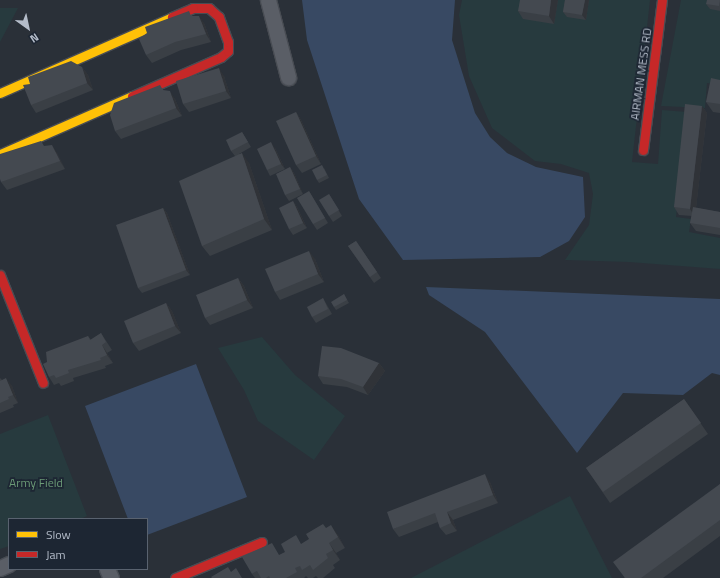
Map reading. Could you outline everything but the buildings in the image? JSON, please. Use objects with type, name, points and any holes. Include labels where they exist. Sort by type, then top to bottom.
[{"type":"street","points":[[268,0],[288,77]]},
{"type":"street","name":"AIRMAN MESS RD","points":[[643,150],[662,0]]},
{"type":"street","points":[[0,93],[193,8],[208,8],[219,18],[228,42],[228,51],[221,57],[0,154]]},
{"type":"street","points":[[0,275],[43,383]]},
{"type":"street","points":[[175,578],[262,542]]},
{"type":"green space","points":[[462,0],[650,0],[632,162],[658,164],[662,110],[687,112],[676,217],[691,219],[689,232],[720,238],[720,269],[629,262],[565,260],[589,225],[593,194],[589,173],[561,164],[535,161],[492,128],[469,76],[459,15]]},
{"type":"green space","points":[[681,0],[720,0],[720,85],[707,83],[705,108],[661,106]]},
{"type":"green space","points":[[0,8],[18,8],[0,42]]},
{"type":"green space","points":[[262,337],[295,375],[345,416],[314,460],[258,421],[244,390],[218,348]]},
{"type":"green space","name":"Army Field","points":[[48,415],[87,516],[82,518],[8,518],[8,546],[0,549],[0,434]]},
{"type":"green space","points":[[570,496],[612,578],[411,578]]},
{"type":"water","points":[[302,0],[455,0],[452,40],[475,113],[490,137],[507,153],[536,167],[583,177],[585,217],[569,241],[540,257],[403,260],[359,199],[307,40]]},
{"type":"water","points":[[426,287],[720,299],[720,375],[712,373],[683,395],[623,393],[577,453],[485,332],[429,295]]},
{"type":"water","points":[[196,364],[247,497],[148,535],[148,518],[128,518],[85,406]]},
{"type":"traffic: slow","points":[[0,93],[172,17]]},
{"type":"traffic: slow","points":[[0,154],[132,96]]},
{"type":"traffic: jam","points":[[643,150],[662,0]]},
{"type":"traffic: jam","points":[[132,96],[221,57],[228,51],[228,42],[219,17],[209,8],[193,8],[172,17]]},
{"type":"traffic: jam","points":[[0,275],[43,383]]},
{"type":"traffic: jam","points":[[175,578],[262,542]]}]
